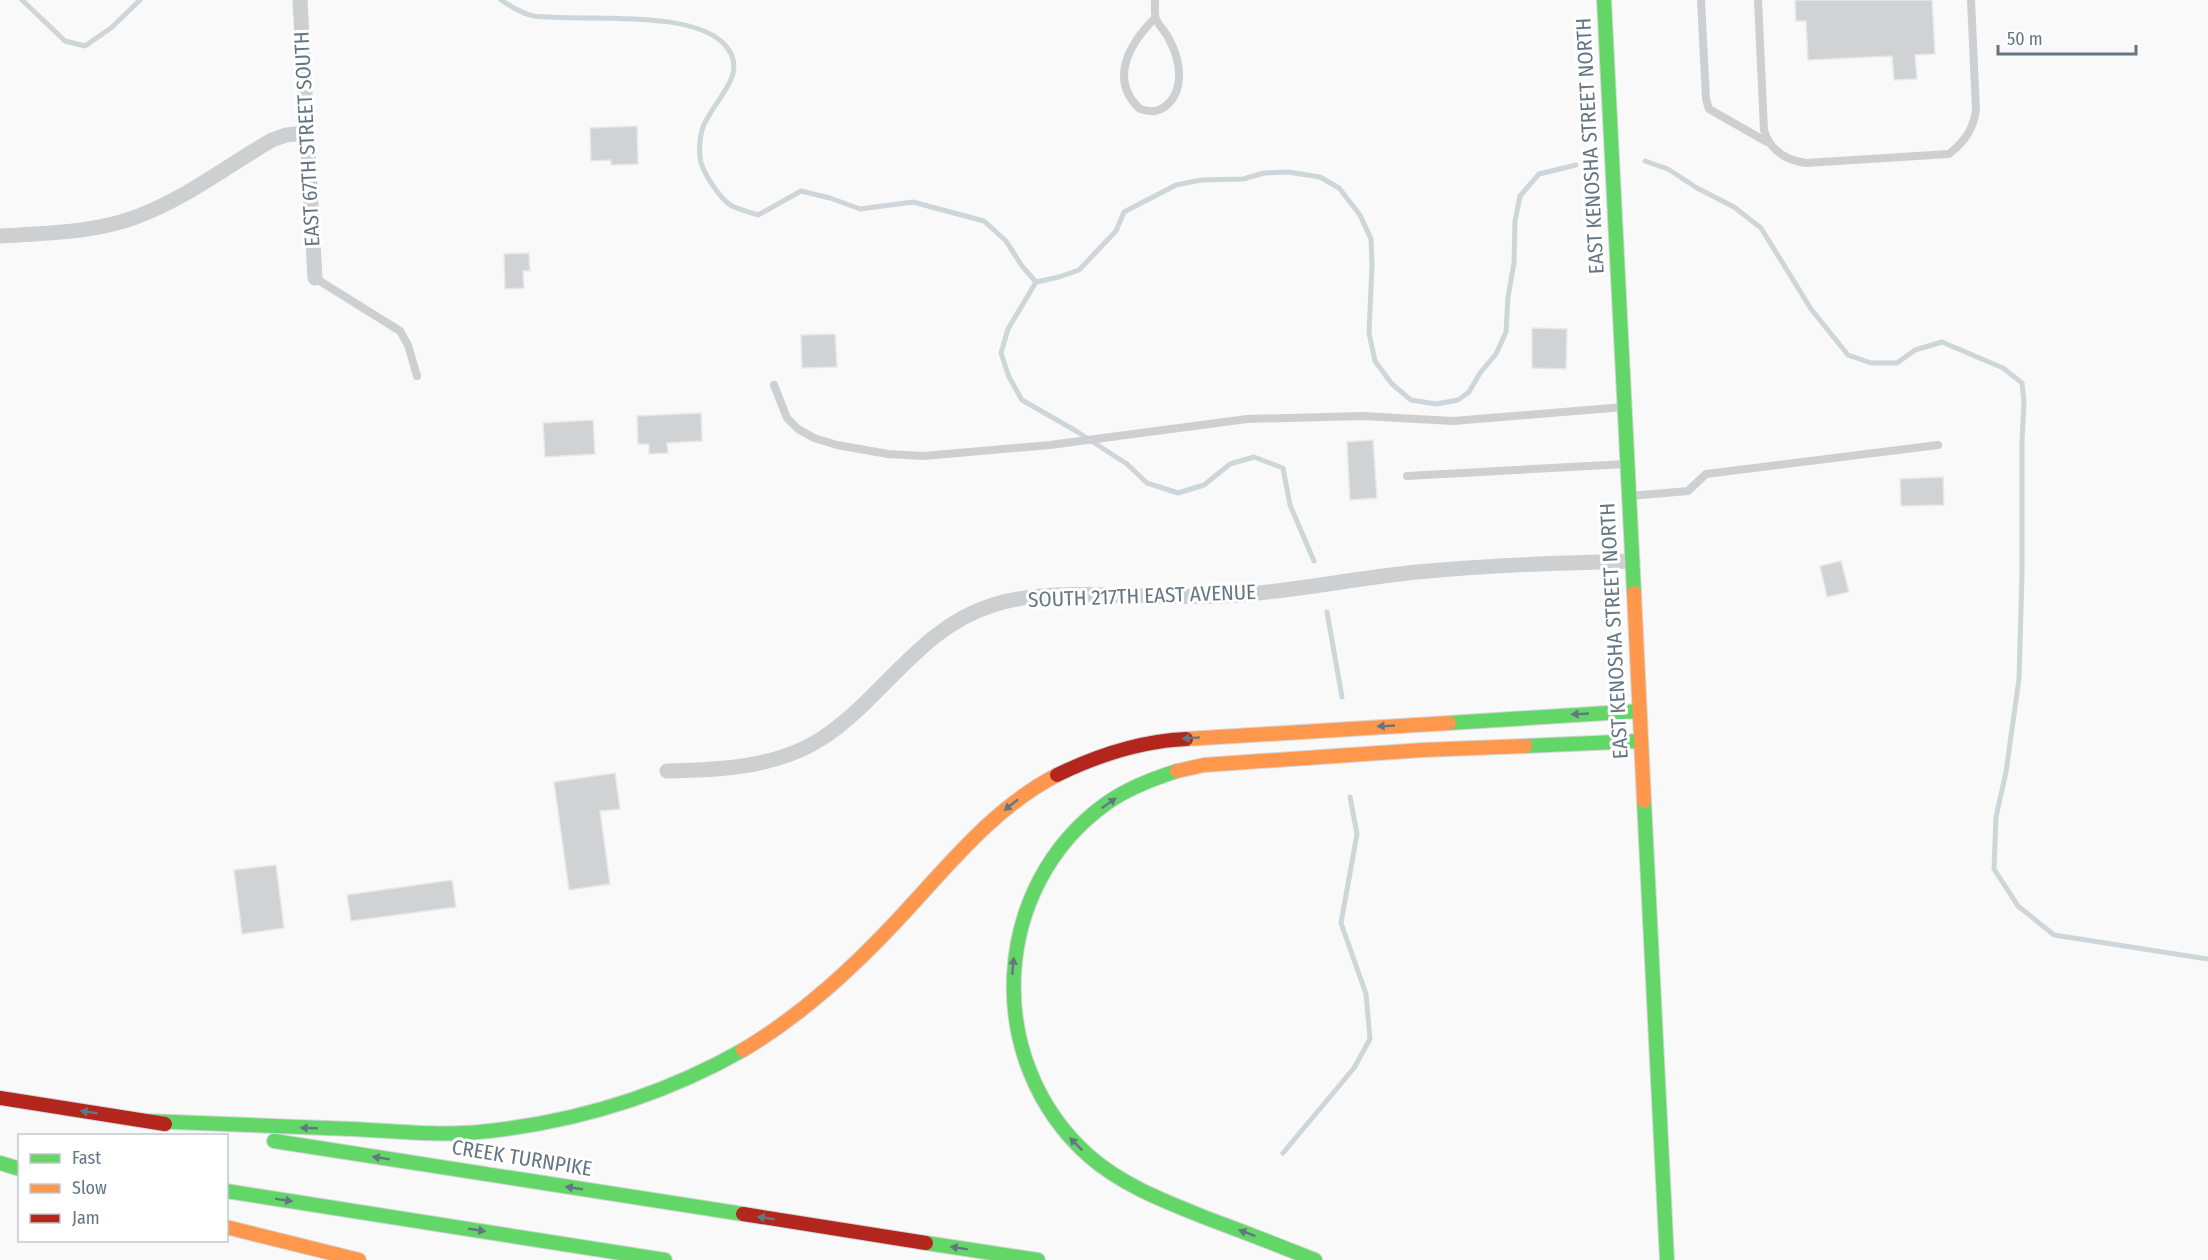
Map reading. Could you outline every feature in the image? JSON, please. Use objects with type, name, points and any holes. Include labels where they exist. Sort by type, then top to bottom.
[{"type":"main road","name":"EAST KENOSHA STREET NORTH","points":[[1604,0],[1667,1260]]},
{"type":"main road","points":[[147,1121],[451,1133],[520,1127],[628,1102],[703,1070],[754,1042],[796,1015],[859,961],[974,837],[1001,813],[1028,791],[1086,762],[1140,745],[1178,739],[1639,711]]},
{"type":"main road","points":[[1315,1260],[1130,1186],[1093,1160],[1058,1125],[1033,1084],[1018,1041],[1012,998],[1014,957],[1020,930],[1037,884],[1059,850],[1089,818],[1105,805],[1138,785],[1179,770],[1204,765],[1296,759],[1640,741]]},
{"type":"main road","points":[[1450,762],[1500,747]]},
{"type":"main road","points":[[1296,759],[1360,768]]},
{"type":"main road","name":"CREEK TURNPIKE","points":[[0,1098],[1038,1260]]},
{"type":"main road","points":[[0,1155],[18,1158]]},
{"type":"main road","points":[[0,1163],[18,1168]]},
{"type":"main road","points":[[228,1191],[665,1260]]},
{"type":"main road","points":[[228,1227],[360,1260]]},
{"type":"street","name":"EAST 67TH STREET SOUTH","points":[[300,0],[315,278]]},
{"type":"street","points":[[0,236],[87,230],[136,217],[191,190],[272,140],[286,135],[306,133]]},
{"type":"street","name":"SOUTH 217TH EAST AVENUE","points":[[667,771],[747,766],[787,754],[819,740],[842,723],[894,672],[947,626],[994,604],[1016,599],[1068,594],[1189,598],[1239,595],[1478,567],[1633,561]]},
{"type":"lane","points":[[1155,0],[1155,18],[1169,39],[1178,61],[1179,84],[1172,99],[1162,110],[1154,112],[1140,109],[1127,92],[1125,65],[1129,50],[1141,32],[1155,18]]},
{"type":"lane","points":[[1701,0],[1706,99],[1709,109],[1767,142],[1791,161],[1806,163],[1949,154],[1962,144],[1973,126],[1976,110],[1971,0]]},
{"type":"lane","points":[[1758,0],[1764,130],[1767,142]]},
{"type":"lane","points":[[315,278],[400,331],[408,345],[417,376]]},
{"type":"lane","points":[[774,386],[787,418],[798,429],[814,438],[837,445],[888,454],[923,456],[1050,445],[1247,419],[1362,416],[1453,421],[1624,407]]},
{"type":"lane","points":[[1629,496],[1688,491],[1706,474],[1938,445]]},
{"type":"lane","points":[[1407,476],[1628,464]]},
{"type":"building","points":[[1795,0],[1932,0],[1935,54],[1915,55],[1917,79],[1894,80],[1892,56],[1808,60],[1806,21],[1796,21]]},
{"type":"building","points":[[637,126],[638,164],[611,165],[611,160],[591,161],[590,128]]},
{"type":"building","points":[[529,253],[530,271],[523,271],[524,288],[505,289],[504,254]]},
{"type":"building","points":[[1532,328],[1567,329],[1566,369],[1532,368]]},
{"type":"building","points":[[835,334],[837,367],[802,368],[801,335]]},
{"type":"building","points":[[701,413],[702,441],[667,443],[668,453],[649,454],[649,444],[638,444],[637,416]]},
{"type":"building","points":[[593,420],[595,454],[545,457],[543,423]]},
{"type":"building","points":[[1373,440],[1377,498],[1350,500],[1347,442]]},
{"type":"building","points":[[1943,477],[1944,505],[1901,506],[1900,479]]},
{"type":"building","points":[[1841,561],[1849,592],[1827,597],[1820,566]]},
{"type":"building","points":[[615,773],[620,809],[600,811],[610,884],[569,890],[554,782]]},
{"type":"building","points":[[276,865],[284,928],[242,934],[234,870]]},
{"type":"building","points":[[452,880],[456,907],[351,921],[347,895]]},
{"type":"waterway","points":[[22,0],[65,41],[85,46],[111,28],[140,0]]},
{"type":"waterway","points":[[501,0],[521,12],[534,16],[635,19],[688,26],[709,33],[725,45],[732,56],[734,67],[732,78],[706,120],[700,140],[700,154],[701,163],[712,184],[732,206],[758,215],[801,191],[860,209],[913,202],[984,221],[1006,241],[1022,266],[1036,282]]},
{"type":"waterway","points":[[1645,161],[1668,169],[1697,188],[1734,207],[1761,228],[1811,309],[1848,355],[1871,363],[1897,363],[1915,350],[1942,342],[2003,368],[2022,383],[2024,402],[2019,679],[2006,772],[1996,817],[1994,869],[2018,906],[2054,935],[2208,959]]},
{"type":"waterway","points":[[1314,561],[1290,505],[1283,468],[1254,457],[1230,464],[1204,485],[1178,493],[1147,483],[1127,464],[1022,400],[1009,377],[1001,353],[1008,329],[1036,282],[1079,270],[1116,231],[1124,212],[1176,185],[1201,180],[1243,179],[1264,173],[1288,172],[1320,177],[1339,188],[1360,215],[1371,239],[1369,333],[1375,361],[1392,384],[1411,400],[1436,404],[1458,400],[1469,392],[1480,373],[1496,354],[1506,332],[1508,297],[1514,263],[1515,221],[1520,196],[1539,174],[1576,165]]},
{"type":"waterway","points":[[1327,612],[1342,697]]},
{"type":"waterway","points":[[1283,1153],[1354,1068],[1370,1039],[1366,994],[1341,923],[1357,834],[1350,797]]},
{"type":"traffic: fast","points":[[1604,0],[1634,593]]},
{"type":"traffic: fast","points":[[1449,723],[1639,711]]},
{"type":"traffic: fast","points":[[1525,746],[1640,741]]},
{"type":"traffic: fast","points":[[1177,771],[1140,784],[1107,803],[1068,838],[1040,880],[1022,926],[1014,975],[1017,1024],[1030,1072],[1054,1117],[1102,1167],[1131,1185],[1177,1206],[1315,1260]]},
{"type":"traffic: fast","points":[[1644,801],[1667,1260]]},
{"type":"traffic: fast","points":[[147,1121],[431,1133],[463,1133],[514,1128],[616,1105],[681,1081],[743,1050]]},
{"type":"traffic: fast","points":[[274,1141],[743,1214]]},
{"type":"traffic: fast","points":[[0,1163],[18,1168]]},
{"type":"traffic: fast","points":[[228,1191],[665,1260]]},
{"type":"traffic: fast","points":[[926,1243],[1038,1260]]},
{"type":"traffic: slow","points":[[1634,593],[1644,801]]},
{"type":"traffic: slow","points":[[1186,739],[1449,723]]},
{"type":"traffic: slow","points":[[1177,771],[1204,765],[1423,750],[1525,746]]},
{"type":"traffic: slow","points":[[743,1050],[788,1020],[829,987],[887,932],[957,855],[994,819],[1035,788],[1057,775]]},
{"type":"traffic: slow","points":[[228,1227],[359,1260]]},
{"type":"traffic: jam","points":[[1057,775],[1087,762],[1136,746],[1186,739]]},
{"type":"traffic: jam","points":[[0,1098],[165,1124]]},
{"type":"traffic: jam","points":[[743,1214],[926,1243]]}]
